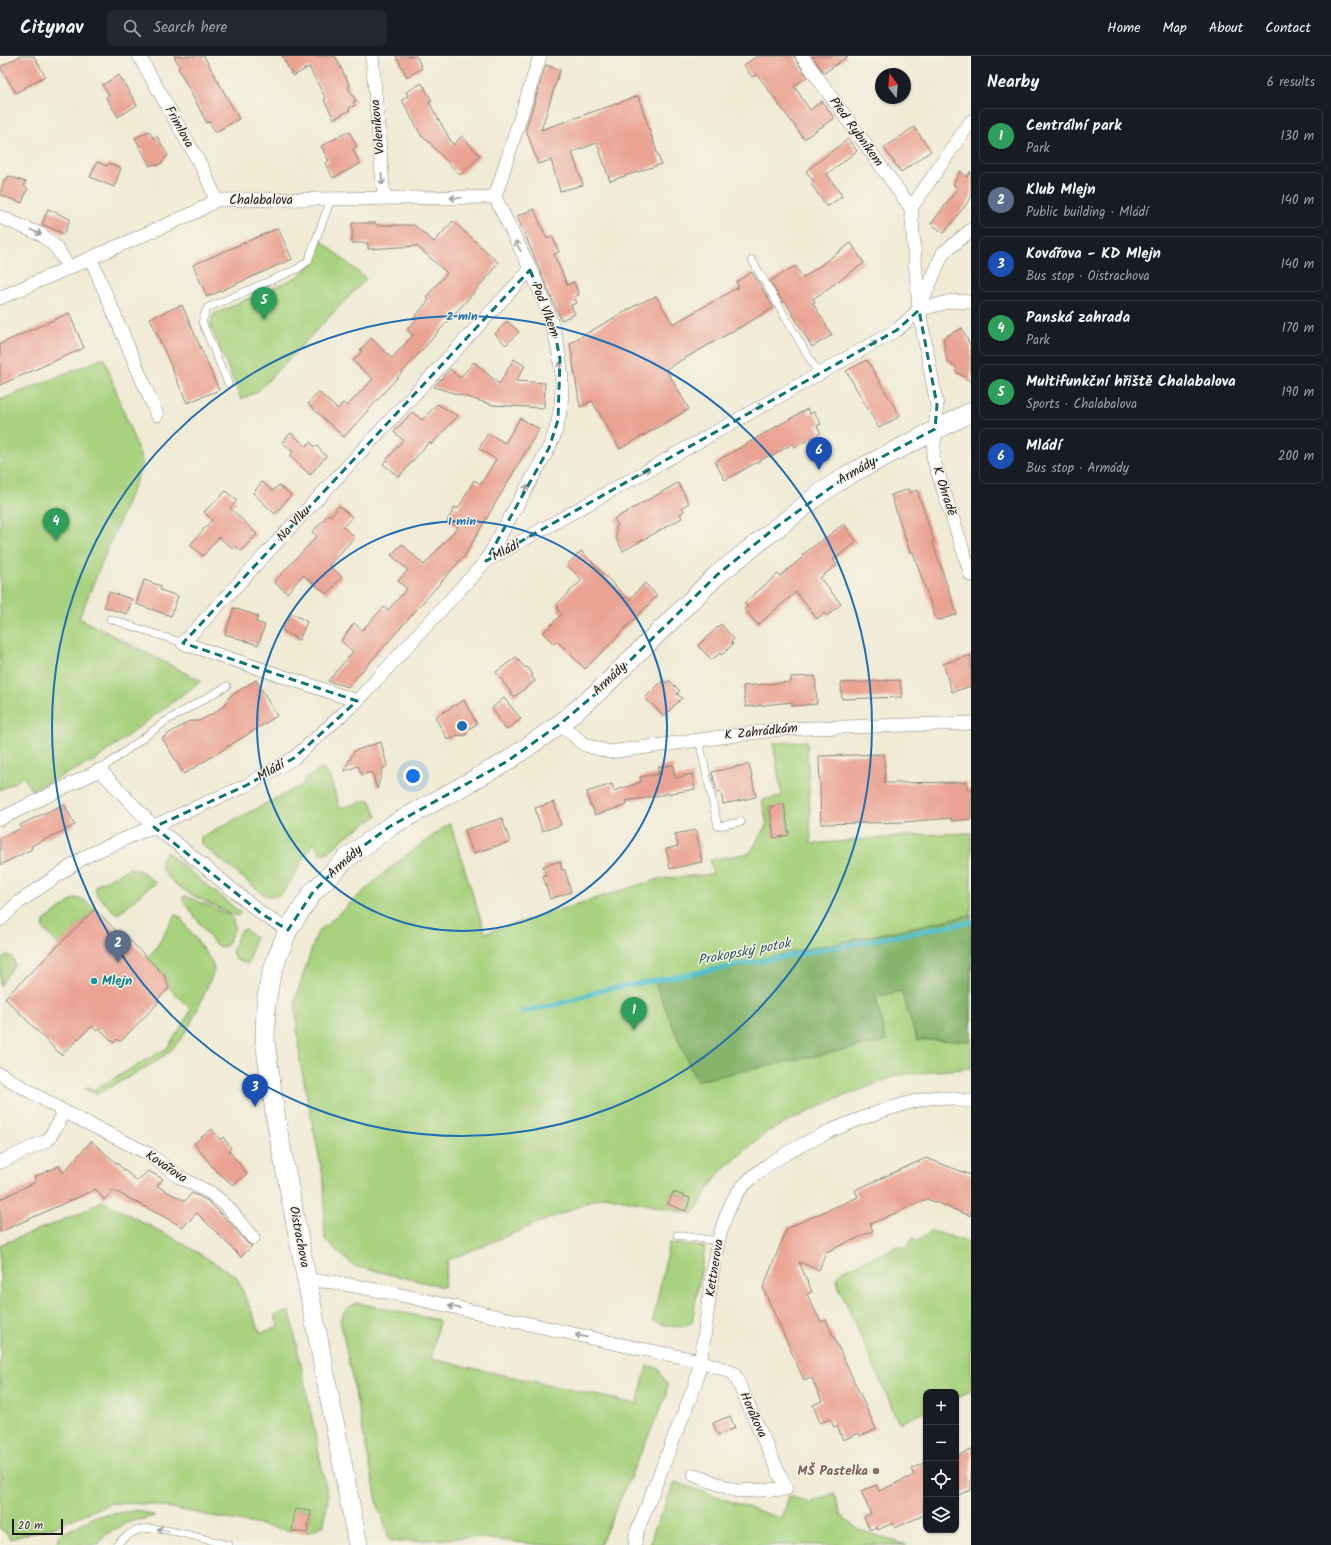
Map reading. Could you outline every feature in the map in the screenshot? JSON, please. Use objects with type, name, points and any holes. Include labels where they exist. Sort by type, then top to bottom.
[{"type":"street","name":"Frimlova","points":[[139,56],[204,171],[216,200]]},
{"type":"street","name":"Voleníkova","points":[[372,56],[389,198]]},
{"type":"street","points":[[494,197],[540,56]]},
{"type":"street","name":"Před Rybníkem","points":[[802,56],[911,208]]},
{"type":"street","points":[[935,429],[937,405],[918,310],[911,208],[971,121]]},
{"type":"street","name":"Chalabalova","points":[[0,298],[198,211],[216,200],[494,197]]},
{"type":"street","name":"Pod Vlkem","points":[[486,561],[549,448],[558,420],[560,382],[558,344],[554,329],[530,270],[494,197]]},
{"type":"street","points":[[0,216],[42,235],[56,247],[69,268]]},
{"type":"street","points":[[918,310],[943,253],[971,230]]},
{"type":"street","points":[[91,259],[156,415]]},
{"type":"street","name":"Na Vlku","points":[[183,643],[530,270]]},
{"type":"street","points":[[918,310],[951,301],[971,302]]},
{"type":"street","name":"Mládí","points":[[0,920],[19,902],[86,856],[247,785],[294,758],[357,701],[486,561],[818,373],[897,330],[918,310]]},
{"type":"street","name":"Armády","points":[[288,930],[313,892],[347,858],[389,827],[506,762],[560,724],[599,691],[717,575],[821,493],[848,475],[935,429],[971,412]]},
{"type":"street","name":"K Ohradě","points":[[935,429],[933,458],[971,575]]},
{"type":"street","points":[[183,643],[357,701]]},
{"type":"street","name":"K Zahrádkám","points":[[560,724],[585,745],[610,752],[781,728],[971,723]]},
{"type":"street","points":[[0,818],[100,770],[154,827],[176,843],[262,914],[288,930]]},
{"type":"street","name":"Oistrachova","points":[[288,930],[270,980],[266,1003],[265,1041],[277,1126],[358,1545]]},
{"type":"street","name":"Kovářova","points":[[0,1074],[65,1112],[149,1154],[179,1177],[211,1194],[227,1206],[253,1238]]},
{"type":"street","name":"Kettnerova","points":[[635,1545],[636,1534],[695,1385],[701,1360],[718,1241],[732,1201],[747,1182],[767,1165],[810,1142],[884,1110],[931,1098],[971,1101]]},
{"type":"street","points":[[0,1162],[48,1140],[65,1112]]},
{"type":"street","name":"Horákova","points":[[307,1280],[361,1287],[619,1344],[701,1360],[734,1373],[786,1489],[737,1491],[694,1476]]},
{"type":"lane","points":[[228,383],[202,322],[207,308],[297,269],[308,261],[331,199]]},
{"type":"lane","points":[[752,260],[818,373]]},
{"type":"lane","points":[[110,619],[183,643]]},
{"type":"lane","points":[[100,770],[166,721],[227,686]]},
{"type":"lane","points":[[699,740],[718,826],[741,822]]},
{"type":"lane","points":[[677,1235],[718,1241]]},
{"type":"lane","points":[[116,1545],[123,1537],[142,1529],[158,1529],[229,1545]]},
{"type":"highlighted area","points":[[530,270],[554,329],[560,359],[558,420],[549,448],[486,561],[897,330],[919,310],[937,405],[935,429],[848,475],[775,528],[717,575],[599,691],[560,724],[506,762],[389,827],[347,858],[313,892],[288,930],[262,914],[154,827],[247,785],[294,758],[357,701],[183,643]]},
{"type":"green space","points":[[321,240],[366,279],[257,392],[241,399],[210,324],[214,314],[297,277],[314,262]]},
{"type":"green space","points":[[104,358],[143,464],[79,618],[201,681],[94,761],[31,790],[24,777],[0,790],[0,400]]},
{"type":"green space","points":[[807,741],[811,844],[917,835],[971,833],[971,1068],[898,1075],[829,1102],[767,1132],[719,1173],[693,1214],[604,1196],[448,1260],[444,1287],[354,1266],[325,1240],[324,1182],[300,1061],[295,1000],[317,933],[391,867],[450,823],[485,933],[658,879],[713,874],[710,860],[750,853],[767,824],[762,800],[782,796],[773,743]],"holes":[[[784,805],[789,835],[774,837],[770,807]],[[673,1192],[690,1198],[686,1211],[668,1204]]]},
{"type":"green space","points":[[319,770],[324,770],[329,776],[340,808],[368,800],[371,801],[377,816],[345,837],[330,851],[323,854],[317,849],[314,841],[293,878],[281,894],[277,896],[267,896],[263,894],[201,844],[201,837],[304,784],[304,779]]},
{"type":"green space","points":[[166,852],[241,913],[237,916],[215,906],[186,891],[173,882],[164,872],[161,862]]},
{"type":"green space","points":[[130,868],[141,871],[156,883],[153,886],[151,885],[117,915],[97,895],[95,890],[96,885]]},
{"type":"green space","points":[[185,896],[232,916],[235,928],[226,946],[220,947],[214,943],[182,899]]},
{"type":"green space","points":[[75,898],[84,900],[95,909],[59,945],[43,928],[44,921]]},
{"type":"green space","points":[[175,915],[180,917],[212,962],[214,969],[193,1018],[181,1039],[173,1048],[158,1060],[96,1094],[85,1089],[88,1087],[94,1090],[167,1048],[186,1020],[191,1009],[169,988],[164,975],[147,957],[156,948]]},
{"type":"green space","points":[[971,915],[971,1041],[917,1040],[901,991],[876,997],[886,1041],[696,1081],[654,981]]},
{"type":"green space","points":[[245,929],[255,938],[248,964],[235,959],[232,952],[240,931]]},
{"type":"green space","points":[[7,955],[12,957],[15,964],[0,986],[0,959]]},
{"type":"green space","points":[[102,1201],[177,1240],[236,1276],[261,1333],[278,1327],[275,1315],[290,1312],[328,1497],[324,1525],[307,1533],[311,1511],[296,1509],[292,1531],[148,1504],[111,1503],[56,1526],[10,1539],[5,1532],[0,1529],[0,1245],[80,1213]]},
{"type":"green space","points":[[932,1231],[971,1243],[971,1391],[959,1397],[959,1389],[923,1389],[923,1412],[901,1423],[898,1421],[838,1285],[837,1278],[842,1271],[898,1246],[907,1248],[910,1241],[915,1238],[918,1241]]},
{"type":"green space","points":[[669,1243],[705,1247],[692,1322],[678,1327],[653,1321]]},
{"type":"green space","points":[[357,1303],[438,1320],[439,1322],[431,1359],[637,1404],[647,1366],[658,1368],[667,1385],[666,1396],[600,1545],[542,1545],[472,1537],[400,1542],[389,1540],[383,1518],[379,1511],[340,1319],[346,1309]]},
{"type":"green space","points":[[675,1482],[782,1519],[789,1496],[806,1501],[808,1504],[834,1493],[841,1515],[859,1530],[907,1545],[650,1545],[655,1527]]},
{"type":"green space","points":[[137,1510],[155,1516],[126,1523],[102,1537],[99,1545],[56,1545],[60,1535],[94,1517]]},
{"type":"building","points":[[20,56],[34,56],[45,76],[16,93],[0,67]]},
{"type":"building","points":[[174,56],[204,56],[239,119],[215,132],[210,122],[207,123],[178,68],[180,67]]},
{"type":"building","points":[[282,56],[335,56],[350,86],[348,87],[356,101],[353,102],[355,105],[349,108],[350,110],[334,119],[324,100],[326,99],[309,67],[293,76]]},
{"type":"building","points":[[396,56],[416,56],[422,68],[407,77]]},
{"type":"building","points":[[757,56],[794,56],[807,77],[794,86],[810,110],[822,101],[834,118],[804,139],[757,74],[752,77],[744,65]]},
{"type":"building","points":[[812,56],[848,56],[824,73]]},
{"type":"building","points":[[546,65],[560,70],[541,130],[638,96],[661,164],[610,181],[597,143],[572,152],[583,185],[560,191],[551,160],[538,164],[526,129]]},
{"type":"building","points":[[119,75],[137,105],[118,117],[106,97],[109,95],[102,85]]},
{"type":"building","points":[[422,83],[432,101],[429,102],[431,106],[453,145],[462,136],[480,156],[460,175],[423,136],[422,137],[402,100],[408,96],[406,92]]},
{"type":"building","points":[[914,127],[931,151],[901,172],[884,148]]},
{"type":"building","points":[[149,131],[153,138],[157,136],[168,156],[158,165],[154,164],[150,166],[135,138]]},
{"type":"building","points":[[349,131],[357,147],[353,149],[360,164],[333,178],[325,163],[329,161],[321,146]]},
{"type":"building","points":[[848,139],[857,151],[827,174],[842,196],[827,207],[811,184],[814,182],[806,171]]},
{"type":"building","points":[[97,162],[107,166],[109,163],[121,168],[114,187],[90,177]]},
{"type":"building","points":[[960,171],[967,177],[971,171],[971,198],[944,233],[931,224],[958,188],[953,185]]},
{"type":"building","points":[[8,176],[26,182],[24,186],[28,188],[22,203],[0,195],[4,179],[7,180]]},
{"type":"building","points":[[48,209],[70,219],[64,234],[42,224]]},
{"type":"building","points":[[534,209],[547,239],[552,236],[559,252],[554,254],[567,285],[574,282],[579,295],[574,297],[577,303],[571,305],[575,314],[561,320],[517,216]]},
{"type":"building","points":[[453,221],[498,262],[492,270],[493,271],[344,437],[308,404],[319,392],[337,409],[343,403],[347,406],[373,379],[353,361],[362,351],[360,350],[371,338],[392,358],[413,335],[407,330],[416,320],[414,318],[429,300],[426,297],[447,273],[417,246],[368,249],[368,243],[352,243],[352,223],[376,223],[376,225],[414,225],[434,242]]},
{"type":"building","points":[[278,228],[292,259],[207,297],[193,265]]},
{"type":"building","points":[[851,243],[864,263],[813,299],[815,302],[813,303],[832,335],[812,347],[785,301],[783,303],[770,281],[795,266],[803,278]]},
{"type":"building","points":[[752,272],[774,308],[666,369],[689,409],[620,449],[592,401],[580,407],[570,343],[638,304],[656,296],[673,324],[739,287],[736,282]]},
{"type":"building","points":[[182,305],[219,390],[187,403],[150,318]]},
{"type":"building","points":[[69,313],[84,348],[0,385],[0,344]]},
{"type":"building","points":[[507,321],[519,332],[506,345],[495,334]]},
{"type":"building","points":[[962,328],[971,347],[971,382],[955,371],[957,368],[947,361],[943,338]]},
{"type":"building","points":[[514,359],[525,366],[516,381],[545,383],[544,408],[493,405],[434,387],[450,369],[460,378],[474,362],[499,384]]},
{"type":"building","points":[[867,360],[900,416],[879,428],[846,371]]},
{"type":"building","points":[[437,404],[458,416],[432,444],[429,442],[399,477],[383,464],[403,440],[394,432],[412,412],[422,420]]},
{"type":"building","points":[[807,409],[810,414],[814,412],[821,424],[817,426],[821,433],[795,447],[793,443],[771,457],[770,455],[725,480],[715,462]]},
{"type":"building","points":[[520,418],[539,429],[465,555],[348,687],[328,681],[353,652],[341,641],[354,623],[362,630],[384,607],[388,610],[407,589],[398,581],[408,570],[391,555],[402,544],[424,565],[458,527],[447,521],[455,507],[458,509],[474,480],[481,484],[496,459],[479,449],[488,433],[505,443]]},
{"type":"building","points":[[291,433],[306,446],[310,442],[315,447],[316,445],[326,456],[310,475],[290,456],[293,452],[282,442]]},
{"type":"building","points":[[262,482],[273,491],[279,485],[291,495],[275,514],[253,493]]},
{"type":"building","points":[[678,483],[689,503],[682,507],[684,511],[680,514],[682,518],[623,551],[616,538],[616,526],[618,525],[614,519]]},
{"type":"building","points":[[909,489],[910,493],[917,490],[934,541],[932,541],[957,614],[940,620],[937,620],[934,614],[913,552],[910,553],[891,495]]},
{"type":"building","points":[[226,491],[237,501],[230,508],[257,534],[241,551],[236,546],[233,549],[219,537],[203,556],[190,545],[212,520],[204,512]]},
{"type":"building","points":[[339,506],[352,517],[343,527],[355,537],[329,565],[342,577],[327,594],[303,575],[287,593],[274,582],[317,536],[312,532],[329,514],[331,516]]},
{"type":"building","points":[[844,524],[857,542],[833,560],[837,565],[820,578],[841,604],[827,616],[824,613],[817,619],[796,592],[758,625],[744,609],[748,606],[744,603],[778,574],[780,576],[803,557],[802,555]]},
{"type":"building","points":[[581,551],[629,600],[645,583],[657,596],[585,669],[557,641],[554,644],[543,633],[562,614],[557,609],[559,607],[556,605],[582,580],[567,565]]},
{"type":"building","points":[[144,580],[161,586],[160,590],[178,596],[171,616],[136,604]]},
{"type":"building","points":[[109,592],[132,599],[127,614],[104,607]]},
{"type":"building","points":[[234,608],[258,616],[256,622],[265,625],[258,645],[225,634]]},
{"type":"building","points":[[292,613],[307,622],[299,640],[282,630]]},
{"type":"building","points":[[721,624],[734,639],[731,642],[733,644],[722,655],[720,653],[712,660],[698,646]]},
{"type":"building","points":[[971,655],[971,686],[952,692],[943,664]]},
{"type":"building","points":[[516,657],[524,667],[528,668],[532,673],[532,677],[535,681],[514,697],[496,672]]},
{"type":"building","points":[[815,676],[817,704],[792,706],[792,702],[746,707],[743,686],[791,682],[791,677]]},
{"type":"building","points":[[256,680],[277,716],[184,774],[162,738],[189,721],[199,721],[214,713],[224,706],[229,697]]},
{"type":"building","points":[[663,680],[667,683],[669,680],[680,691],[677,694],[682,698],[664,716],[645,698]]},
{"type":"building","points":[[900,680],[902,697],[842,699],[841,683]]},
{"type":"building","points":[[504,698],[521,719],[506,730],[492,708]]},
{"type":"building","points":[[464,700],[477,724],[467,730],[465,736],[458,735],[448,740],[435,717]]},
{"type":"building","points":[[381,742],[387,766],[383,768],[377,789],[372,772],[362,775],[358,766],[344,771],[354,751]]},
{"type":"building","points":[[884,754],[885,783],[967,782],[967,789],[971,789],[971,819],[951,821],[951,818],[904,822],[821,824],[819,756]]},
{"type":"building","points":[[749,764],[756,797],[723,804],[721,792],[717,793],[712,772]]},
{"type":"building","points":[[673,765],[675,778],[692,774],[695,789],[626,801],[627,805],[595,815],[592,806],[590,806],[587,792],[612,784],[614,791],[641,782],[640,777],[659,774],[658,767]]},
{"type":"building","points":[[554,802],[561,825],[542,831],[535,808]]},
{"type":"building","points":[[64,804],[75,825],[31,846],[32,849],[0,865],[0,838],[22,828],[20,825]]},
{"type":"building","points":[[784,804],[789,835],[774,838],[770,807]]},
{"type":"building","points":[[502,818],[510,842],[473,853],[465,830]]},
{"type":"building","points":[[696,830],[702,862],[670,869],[666,849],[678,846],[675,834]]},
{"type":"building","points":[[560,861],[562,870],[565,870],[571,892],[550,899],[543,876],[546,875],[543,866]]},
{"type":"building","name":"Mlejn","points":[[95,909],[118,933],[121,931],[164,975],[169,988],[157,1000],[159,1002],[120,1042],[117,1039],[114,1043],[100,1029],[97,1031],[92,1026],[61,1055],[5,998]]},
{"type":"building","points":[[212,1129],[220,1140],[223,1137],[231,1148],[229,1151],[247,1174],[233,1185],[214,1169],[194,1143]]},
{"type":"building","points":[[91,1141],[137,1181],[148,1171],[163,1179],[157,1186],[185,1201],[192,1193],[208,1201],[247,1243],[252,1246],[241,1257],[197,1213],[183,1227],[113,1190],[104,1200],[96,1189],[0,1232],[0,1199],[36,1182],[34,1177],[59,1166],[63,1173]]},
{"type":"building","points":[[926,1158],[971,1175],[971,1216],[927,1199],[870,1224],[873,1231],[826,1252],[819,1270],[799,1262],[812,1292],[807,1294],[821,1322],[826,1320],[876,1429],[860,1436],[859,1433],[843,1440],[837,1426],[834,1427],[830,1419],[820,1423],[813,1405],[822,1401],[811,1377],[804,1380],[763,1288],[787,1228],[858,1197],[855,1190]]},
{"type":"building","points":[[673,1192],[690,1198],[686,1211],[668,1204]]},
{"type":"building","points":[[730,1416],[735,1428],[718,1435],[713,1423]]},
{"type":"building","points":[[971,1450],[971,1490],[959,1495],[959,1461],[959,1455]]},
{"type":"building","name":"MŠ Pastelka","points":[[923,1463],[923,1515],[895,1528],[893,1523],[878,1530],[877,1527],[870,1530],[864,1517],[871,1514],[861,1491],[876,1485],[879,1491],[914,1475],[911,1469]]},
{"type":"building","points":[[295,1509],[311,1511],[307,1533],[292,1531]]},
{"type":"waterway","name":"Prokopský potok","points":[[522,1012],[559,1004],[603,990],[971,922]]},
{"type":"place","name":"Multifunkční hřiště Chalabalova","points":[[264,320]]},
{"type":"place","name":"Mládí","points":[[819,470]]},
{"type":"place","name":"Panská zahrada","points":[[56,541]]},
{"type":"place","name":"Klub Mlejn","points":[[118,963]]},
{"type":"place","name":"Mlejn","points":[[94,981]]},
{"type":"place","name":"Centrální park","points":[[634,1030]]},
{"type":"place","name":"Kovářova - KD Mlejn","points":[[255,1107]]},
{"type":"place","name":"MŠ Pastelka","points":[[876,1471]]}]
